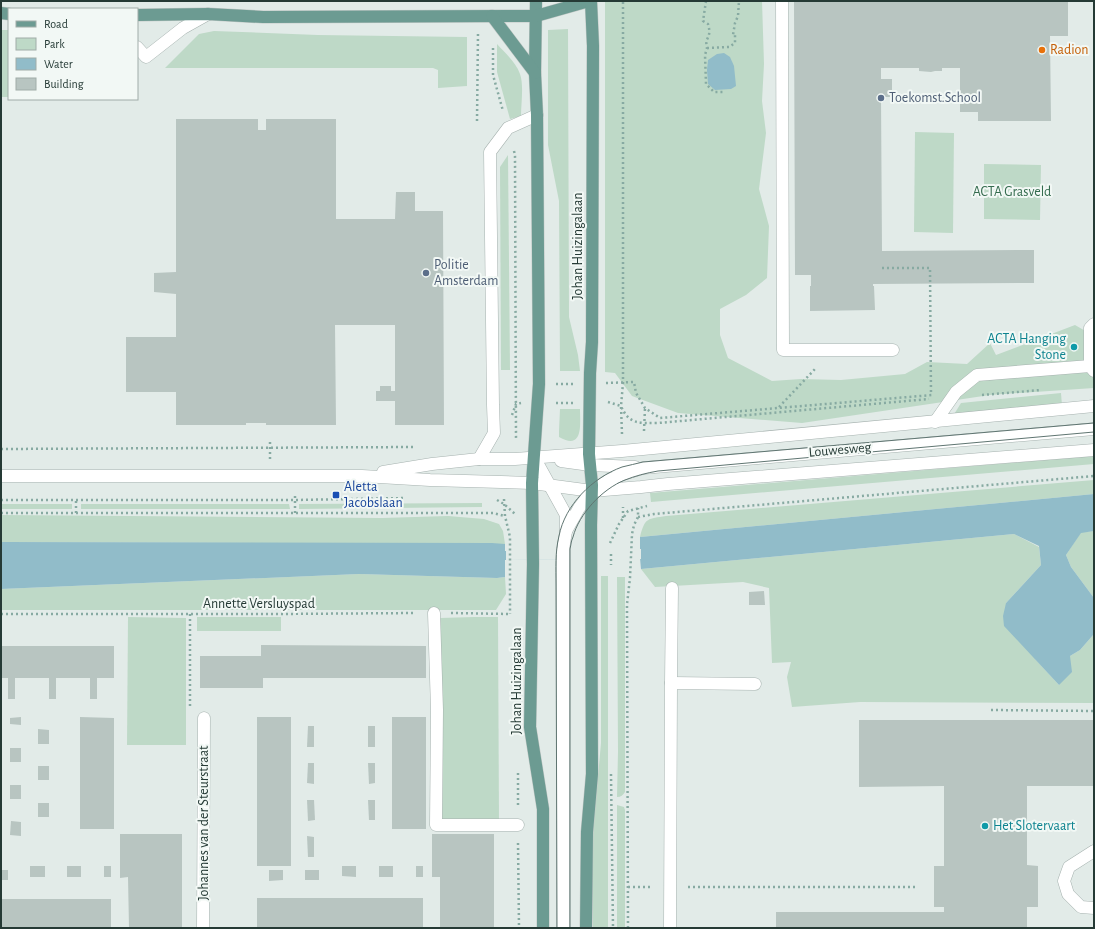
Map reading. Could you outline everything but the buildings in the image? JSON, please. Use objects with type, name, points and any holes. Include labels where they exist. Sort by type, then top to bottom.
[{"type":"main road","name":"Johan Huizingalaan","points":[[536,1],[535,73],[537,114],[539,353],[532,484],[533,555],[530,727],[544,809],[543,928]]},
{"type":"main road","name":"Johan Huizingalaan","points":[[586,928],[587,832],[592,774],[592,491],[589,459],[590,373],[592,342],[593,46],[590,1]]},
{"type":"main road","points":[[138,15],[208,14],[263,17],[536,16],[590,1]]},
{"type":"main road","points":[[492,16],[535,73]]},
{"type":"street","points":[[782,1],[783,350],[893,350]]},
{"type":"street","points":[[138,49],[146,57],[183,28],[208,14]]},
{"type":"street","points":[[479,459],[494,433],[490,152],[508,128],[537,114]]},
{"type":"street","points":[[935,422],[954,395],[977,374],[1092,368],[1090,328],[1094,324]]},
{"type":"street","name":"Louwesweg","points":[[589,459],[655,448],[1094,406]]},
{"type":"street","name":"Louwesweg","points":[[592,491],[609,480],[642,468],[1094,429]]},
{"type":"street","name":"Louwesweg","points":[[532,484],[592,491],[684,482],[1094,450]]},
{"type":"street","points":[[534,457],[566,515],[563,555],[563,928]]},
{"type":"street","points":[[362,476],[432,464],[479,459],[503,460],[534,457],[589,459],[642,468]]},
{"type":"street","points":[[1,476],[362,476],[532,484]]},
{"type":"street","points":[[566,531],[579,508],[592,491]]},
{"type":"street","points":[[670,928],[672,588]]},
{"type":"street","points":[[434,613],[437,710],[436,825],[518,825]]},
{"type":"street","points":[[671,683],[756,684]]},
{"type":"street","name":"Johannes van der Steurstraat","points":[[203,928],[204,718]]},
{"type":"street","points":[[1094,851],[1069,867],[1064,881],[1068,894],[1081,907],[1094,908]]},
{"type":"path","points":[[623,1],[623,385]]},
{"type":"path","points":[[706,1],[703,21],[708,24],[710,32],[706,41],[706,84],[714,92],[724,92]]},
{"type":"path","points":[[707,48],[729,47],[735,43],[736,35],[733,35],[738,16],[739,1]]},
{"type":"path","points":[[477,121],[478,16]]},
{"type":"path","points":[[493,46],[493,76],[515,155],[516,385]]},
{"type":"path","points":[[882,268],[930,268],[931,395]]},
{"type":"path","points":[[778,408],[832,350]]},
{"type":"path","points":[[494,433],[510,423],[516,404],[608,402],[621,406],[624,414],[638,423],[658,423],[954,395],[1046,389]]},
{"type":"path","points":[[645,408],[660,418],[931,395],[954,395]]},
{"type":"path","points":[[270,439],[270,463]]},
{"type":"path","points":[[1,449],[421,447]]},
{"type":"path","points":[[638,517],[654,514],[1094,476]]},
{"type":"path","points":[[628,928],[627,604],[632,534],[638,517],[641,487]]},
{"type":"path","points":[[295,513],[296,489]]},
{"type":"path","points":[[1,500],[295,500],[406,498]]},
{"type":"path","points":[[494,499],[504,504],[516,515]]},
{"type":"path","points":[[76,500],[76,513]]},
{"type":"path","points":[[1,513],[493,513],[505,516]]},
{"type":"path","points":[[610,542],[623,518]]},
{"type":"path","points":[[510,550],[510,614]]},
{"type":"path","name":"Annette Versluyspad","points":[[1,614],[517,614]]},
{"type":"path","points":[[190,614],[190,707],[205,706],[204,718]]},
{"type":"path","points":[[991,710],[1094,711]]},
{"type":"path","points":[[628,887],[918,886]]},
{"type":"green space","points":[[605,1],[762,1],[764,64],[762,101],[766,133],[759,189],[769,226],[767,278],[746,295],[720,309],[720,335],[728,358],[772,381],[801,379],[841,380],[905,374],[927,362],[967,364],[990,343],[996,355],[1075,325],[1094,336],[1094,388],[990,395],[802,423],[678,413],[632,396],[615,373],[605,372]]},
{"type":"green space","points":[[568,29],[569,317],[578,355],[580,371],[560,371],[559,201],[548,145],[548,30]]},
{"type":"green space","points":[[1,30],[8,30],[8,97],[1,97]]},
{"type":"green space","points":[[214,31],[318,35],[467,37],[467,86],[438,88],[438,70],[433,68],[165,68],[199,34]]},
{"type":"green space","points":[[497,44],[516,66],[521,78],[521,116],[510,119],[497,72]]},
{"type":"green space","points":[[915,132],[954,133],[953,233],[914,232]]},
{"type":"green space","points":[[508,155],[510,370],[501,370],[500,167]]},
{"type":"green space","name":"ACTA Grasveld","points":[[984,164],[1041,165],[1040,220],[984,219]]},
{"type":"green space","points":[[1061,393],[1062,406],[953,416],[961,403]]},
{"type":"green space","points":[[560,409],[580,409],[579,434],[573,441],[559,437]]},
{"type":"green space","points":[[1094,456],[1094,464],[651,502],[650,493]]},
{"type":"green space","points":[[1094,480],[1094,494],[640,537],[648,520],[666,516]]},
{"type":"green space","points":[[482,503],[482,507],[299,509],[299,504]]},
{"type":"green space","points":[[1,504],[72,504],[72,509],[1,509]]},
{"type":"green space","points":[[81,504],[289,504],[290,509],[81,509]]},
{"type":"green space","points":[[1,515],[382,518],[448,516],[484,519],[499,524],[503,531],[505,544],[1,542]]},
{"type":"green space","points":[[1094,531],[1094,598],[1071,567],[1066,555],[1081,532]]},
{"type":"green space","points":[[1014,534],[1039,547],[1041,565],[1006,603],[1036,660],[1059,685],[1070,656],[1080,650],[1094,634],[1094,703],[860,702],[792,707],[787,677],[791,662],[772,663],[769,588],[743,582],[655,587],[641,569]]},
{"type":"green space","points":[[359,574],[505,577],[506,594],[496,610],[1,610],[1,589]]},
{"type":"green space","points":[[601,576],[608,576],[608,928],[593,928],[593,832],[601,743]]},
{"type":"green space","points":[[617,577],[625,577],[625,792],[620,797],[617,797]]},
{"type":"green space","points":[[128,617],[186,618],[186,745],[127,745]]},
{"type":"green space","points":[[197,617],[281,617],[281,631],[197,631]]},
{"type":"green space","points":[[498,617],[499,822],[441,821],[440,618]]},
{"type":"green space","points":[[617,805],[624,807],[625,810],[625,928],[617,928]]},
{"type":"water","points":[[724,53],[730,57],[734,66],[736,86],[731,89],[715,90],[708,84],[708,60],[717,54]]},
{"type":"water","points":[[1094,494],[1094,531],[1081,533],[1066,555],[1071,567],[1094,598],[1094,634],[1080,650],[1070,656],[1072,672],[1059,685],[1004,626],[1003,616],[1006,603],[1041,565],[1039,546],[1014,534],[641,569],[640,558],[505,560],[505,577],[497,578],[359,574],[1,589],[1,542],[492,543],[505,544],[505,551],[640,550],[640,537]]},
{"type":"pier","points":[[641,549],[641,559],[506,560],[506,550]]},
{"type":"tram line","points":[[557,928],[556,554],[562,525],[567,514],[574,503],[590,485],[622,467],[643,462],[1094,423]]},
{"type":"tram line","points":[[570,928],[570,549],[572,538],[580,520],[600,496],[608,489],[625,480],[658,471],[1094,432]]},
{"type":"place","name":"Radion","points":[[1042,50]]},
{"type":"place","name":"Toekomst.School","points":[[881,98]]},
{"type":"place","name":"Politie Amsterdam","points":[[426,273]]},
{"type":"place","name":"ACTA Hanging Stone","points":[[1074,347]]},
{"type":"place","name":"Aletta Jacobslaan","points":[[336,495]]},
{"type":"place","name":"Het Slotervaart","points":[[985,826]]}]
